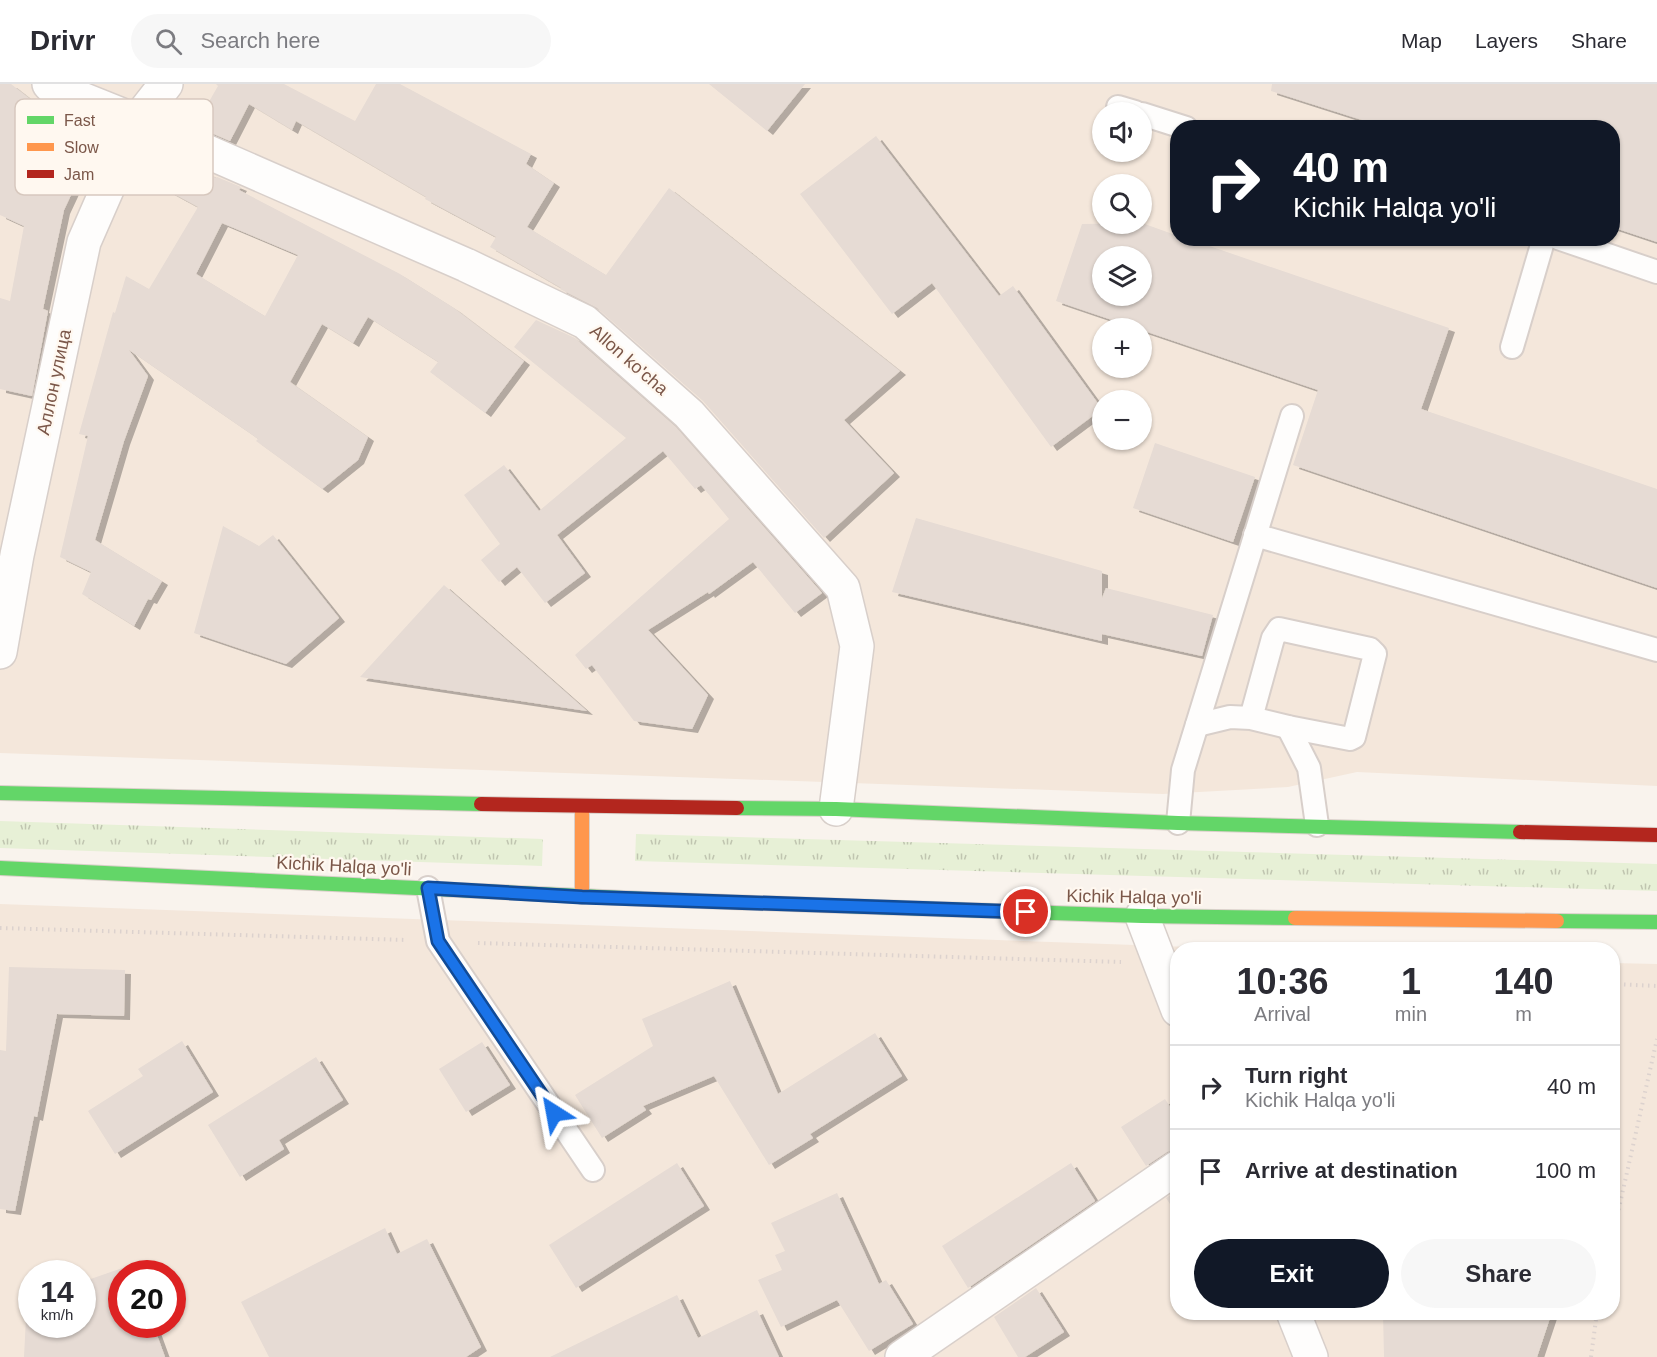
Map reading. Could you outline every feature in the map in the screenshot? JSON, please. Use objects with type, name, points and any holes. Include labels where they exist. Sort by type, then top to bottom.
[{"type":"highway","points":[[0,793],[582,806],[836,809],[1178,823],[1657,835]]},
{"type":"highway","points":[[582,806],[582,897]]},
{"type":"highway","name":"Kichik Halqa yo'li","points":[[0,868],[582,897],[1142,916],[1657,922]]},
{"type":"street","name":"Allon ko'cha","points":[[49,84],[82,99]]},
{"type":"street","name":"Аллон улица","points":[[154,99],[166,84]]},
{"type":"street","name":"Allon ko'cha","points":[[213,154],[466,265],[585,322],[689,414],[843,588],[857,646],[836,809]]},
{"type":"street","name":"Аллон улица","points":[[0,652],[17,555],[84,243],[105,195]]},
{"type":"street","points":[[1142,916],[1170,989]]},
{"type":"street","points":[[902,1357],[1170,1173]]},
{"type":"street","points":[[1296,1320],[1311,1357]]},
{"type":"lane","points":[[1152,117],[1170,123]]},
{"type":"lane","points":[[1512,347],[1542,246]]},
{"type":"lane","points":[[1581,246],[1657,272]]},
{"type":"lane","points":[[1178,823],[1183,770],[1292,416]]},
{"type":"lane","points":[[1256,535],[1657,650]]},
{"type":"lane","points":[[1197,725],[1230,717],[1251,718],[1350,739],[1354,737],[1375,657],[1373,651],[1279,629],[1273,638],[1251,718]]},
{"type":"lane","points":[[1288,727],[1308,768],[1317,825]]},
{"type":"lane","points":[[428,888],[438,941],[593,1170]]},
{"type":"path","points":[[0,928],[1160,963]]},
{"type":"path","points":[[1620,984],[1657,986]]},
{"type":"path","points":[[1620,1203],[1657,1039]]},
{"type":"path","points":[[1591,1357],[1596,1320]]},
{"type":"shaded area","points":[[0,84],[1657,84],[1657,786],[1357,772],[1288,787],[1163,794],[0,753]]},
{"type":"shaded area","points":[[0,904],[1170,946],[1170,1320],[1620,1320],[1620,963],[1657,964],[1657,1357],[0,1357]]},
{"type":"green space","points":[[0,821],[543,839],[542,866],[0,848]]},
{"type":"green space","points":[[636,834],[1657,864],[1657,891],[635,861]]},
{"type":"building","points":[[0,84],[11,84],[30,99],[15,99],[15,195],[71,195],[64,210],[43,309],[48,311],[32,396],[0,389],[0,298],[10,301],[24,226],[0,215]]},
{"type":"building","points":[[216,84],[284,84],[355,121],[376,84],[400,84],[531,154],[526,164],[554,183],[527,227],[606,275],[669,188],[900,371],[844,420],[894,473],[824,538],[703,401],[597,308],[560,289],[490,247],[496,237],[425,199],[426,197],[296,121],[292,130],[249,104],[230,141],[213,134],[213,99],[211,99],[218,86]]},
{"type":"building","points":[[709,84],[805,84],[767,131]]},
{"type":"building","points":[[1272,84],[1657,84],[1657,242],[1620,230],[1620,120],[1362,120],[1271,91]]},
{"type":"building","points":[[876,136],[999,296],[1013,286],[1092,395],[1092,416],[1051,447],[932,283],[892,314],[800,194]]},
{"type":"building","points":[[213,176],[241,187],[239,190],[400,274],[454,308],[524,361],[485,413],[430,372],[438,362],[368,317],[353,343],[322,324],[290,382],[368,437],[358,460],[322,489],[256,441],[258,439],[129,350],[148,376],[124,441],[95,540],[162,581],[151,600],[148,599],[134,626],[82,594],[91,572],[60,557],[88,436],[79,434],[113,312],[115,313],[126,276],[149,289],[198,207],[176,195],[213,195]],"holes":[[[222,223],[298,255],[265,316],[196,274]]]},
{"type":"building","points":[[1082,224],[1092,224],[1092,234],[1152,234],[1152,227],[1170,233],[1170,246],[1209,246],[1449,328],[1421,409],[1657,489],[1657,588],[1293,465],[1318,390],[1152,334],[1152,318],[1106,318],[1056,301]]},
{"type":"building","points":[[536,320],[575,338],[676,427],[822,593],[795,613],[753,562],[709,594],[708,592],[648,630],[708,695],[692,729],[634,721],[592,665],[586,669],[575,655],[729,519],[701,485],[695,489],[663,451],[557,535],[585,573],[545,603],[517,567],[499,582],[481,560],[500,544],[464,495],[504,465],[539,511],[626,438],[514,347]]},
{"type":"building","points":[[1155,443],[1255,477],[1233,542],[1133,508]]},
{"type":"building","points":[[916,518],[1102,571],[1102,598],[1106,588],[1213,615],[1202,656],[1102,634],[1102,641],[892,592]]},
{"type":"building","points":[[223,526],[259,546],[273,535],[339,618],[286,664],[194,633]]},
{"type":"building","points":[[444,585],[502,636],[587,711],[360,677]]},
{"type":"building","points":[[9,967],[125,970],[124,1016],[57,1014],[37,1117],[34,1116],[15,1211],[0,1209],[0,1050],[6,1051]]},
{"type":"building","points":[[730,981],[778,1094],[875,1033],[902,1076],[810,1134],[813,1138],[769,1165],[714,1076],[643,1106],[646,1110],[602,1138],[575,1095],[653,1046],[642,1019]]},
{"type":"building","points":[[182,1041],[213,1092],[115,1154],[88,1111],[143,1076],[138,1069]]},
{"type":"building","points":[[482,1042],[510,1085],[466,1112],[439,1069]]},
{"type":"building","points":[[316,1057],[343,1100],[279,1140],[284,1149],[240,1177],[208,1125]]},
{"type":"building","points":[[1165,1099],[1170,1107],[1170,1151],[1146,1166],[1121,1127]]},
{"type":"building","points":[[677,1163],[704,1206],[576,1288],[549,1245]]},
{"type":"building","points":[[1071,1163],[1095,1201],[968,1288],[942,1246]]},
{"type":"building","points":[[837,1193],[879,1284],[886,1280],[913,1324],[869,1351],[837,1300],[781,1327],[758,1280],[782,1270],[775,1255],[785,1251],[771,1223]]},
{"type":"building","points":[[385,1228],[397,1254],[427,1239],[481,1347],[466,1357],[269,1357],[241,1302]]},
{"type":"building","points":[[108,1273],[108,1338],[158,1338],[165,1357],[24,1357],[25,1338],[96,1338],[96,1277]]},
{"type":"building","points":[[1036,1288],[1064,1332],[1025,1357],[1018,1357],[994,1317]]},
{"type":"building","points":[[677,1295],[698,1338],[757,1310],[779,1357],[550,1357]]},
{"type":"building","points":[[1383,1320],[1549,1320],[1537,1357],[1384,1357]]},
{"type":"traffic: fast","points":[[0,793],[481,804]]},
{"type":"traffic: fast","points":[[737,808],[836,809],[1178,823],[1520,832]]},
{"type":"traffic: fast","points":[[0,868],[644,899]]},
{"type":"traffic: fast","points":[[846,906],[1142,916],[1295,918]]},
{"type":"traffic: fast","points":[[1557,921],[1657,922]]},
{"type":"traffic: slow","points":[[582,806],[582,897]]},
{"type":"traffic: slow","points":[[644,899],[846,906]]},
{"type":"traffic: slow","points":[[1295,918],[1557,921]]},
{"type":"traffic: jam","points":[[481,804],[737,808]]},
{"type":"traffic: jam","points":[[1520,832],[1657,835]]},
{"type":"route","points":[[554,1113],[438,941],[428,888],[582,897],[1026,912]]}]
